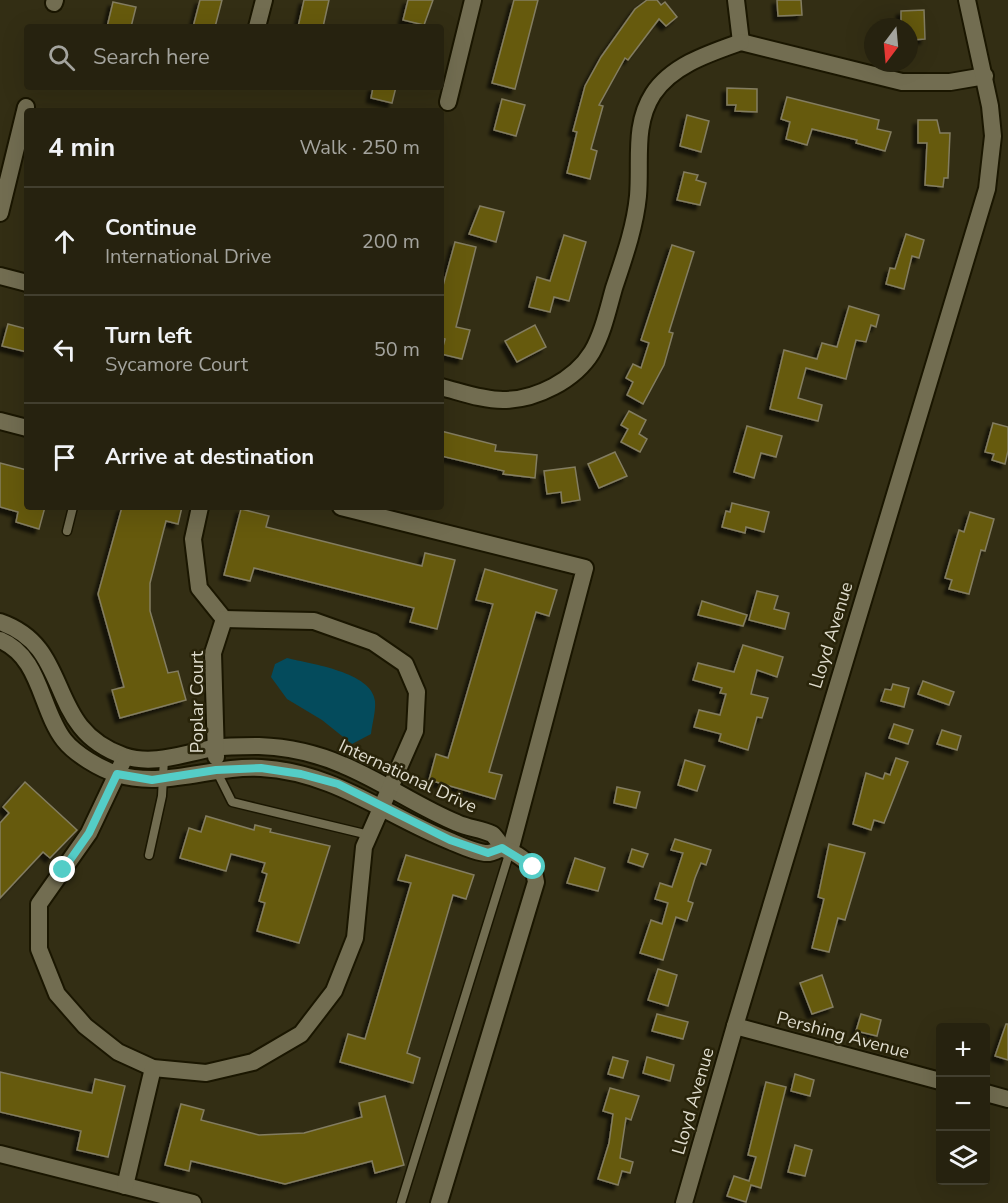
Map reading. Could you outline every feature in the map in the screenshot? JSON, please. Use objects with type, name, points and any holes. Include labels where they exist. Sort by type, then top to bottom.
[{"type":"street","points":[[258,24],[264,0]]},
{"type":"street","points":[[448,102],[474,0]]},
{"type":"street","points":[[736,0],[741,42]]},
{"type":"street","name":"Lloyd Avenue","points":[[684,1203],[735,1026],[987,189],[993,136],[985,76],[971,30],[972,1]]},
{"type":"street","points":[[444,388],[496,399],[526,397],[554,386],[584,363],[597,343],[632,229],[638,198],[638,138],[649,101],[663,81],[705,54],[741,42],[902,82],[950,82],[985,76]]},
{"type":"street","points":[[0,213],[24,115]]},
{"type":"street","points":[[0,276],[24,282]]},
{"type":"street","points":[[0,421],[24,427]]},
{"type":"street","points":[[125,757],[89,833],[39,904],[39,949],[57,994],[85,1026],[118,1052],[153,1068],[206,1073],[253,1062],[301,1034],[334,991],[355,938],[364,847],[415,730],[417,692],[405,664],[373,642],[314,621],[224,619],[199,588],[193,539],[199,510]]},
{"type":"street","points":[[353,510],[585,568],[506,850]]},
{"type":"street","name":"Poplar Court","points":[[216,770],[213,653],[224,619]]},
{"type":"street","name":"International Drive","points":[[0,622],[26,635],[40,648],[52,667],[64,703],[77,725],[100,746],[125,757],[147,760],[164,759],[215,748],[261,746],[306,753],[344,765],[457,823],[494,835],[506,850],[533,867],[536,882],[439,1203]]},
{"type":"street","name":"International Drive","points":[[0,640],[20,652],[37,680],[51,719],[65,742],[92,762],[117,774],[152,780],[216,770],[261,768],[301,774],[338,784],[450,840],[488,853],[506,850]]},
{"type":"street","name":"Pershing Avenue","points":[[735,1026],[936,1080]]},
{"type":"street","points":[[125,1186],[153,1068]]},
{"type":"street","points":[[990,1094],[1008,1099]]},
{"type":"street","points":[[0,1154],[193,1203]]},
{"type":"lane","points":[[67,531],[72,510]]},
{"type":"lane","points":[[149,855],[162,796],[164,759]]},
{"type":"lane","points":[[216,770],[232,802],[369,835]]},
{"type":"lane","points":[[401,1203],[506,850]]},
{"type":"water","points":[[287,658],[339,671],[363,683],[371,691],[375,701],[371,734],[352,744],[322,720],[287,699],[271,677],[275,664]]},
{"type":"building","points":[[200,0],[222,0],[216,24],[194,24]]},
{"type":"building","points":[[304,0],[329,0],[324,24],[299,24]]},
{"type":"building","points":[[408,0],[433,0],[424,24],[403,20]]},
{"type":"building","points":[[514,0],[538,0],[515,89],[492,83]]},
{"type":"building","points":[[647,0],[657,0],[661,5],[665,2],[677,17],[666,26],[659,19],[628,60],[625,58],[599,105],[603,106],[591,149],[597,151],[590,179],[567,173],[577,132],[573,131],[585,86],[601,57],[635,9]]},
{"type":"building","points":[[777,0],[801,0],[802,15],[778,16]]},
{"type":"building","points":[[113,2],[136,7],[132,24],[108,24]]},
{"type":"building","points":[[924,10],[925,39],[918,40],[918,18],[901,18],[901,11]]},
{"type":"building","points":[[727,88],[757,89],[757,112],[735,111],[736,105],[727,105]]},
{"type":"building","points":[[372,90],[395,90],[392,103],[371,98]]},
{"type":"building","points":[[787,97],[879,120],[877,129],[891,132],[885,151],[856,143],[857,140],[812,129],[807,145],[786,139],[790,122],[781,119]]},
{"type":"building","points":[[502,99],[525,105],[516,136],[494,130]]},
{"type":"building","points":[[687,115],[709,121],[701,152],[680,146]]},
{"type":"building","points":[[918,120],[937,120],[940,133],[950,133],[948,178],[944,178],[943,187],[925,185],[927,143],[918,143]]},
{"type":"building","points":[[684,172],[698,175],[696,180],[706,183],[700,205],[677,200]]},
{"type":"building","points":[[480,206],[504,212],[496,242],[469,234]]},
{"type":"building","points":[[906,234],[924,240],[919,258],[912,256],[904,289],[886,284],[890,268],[895,269]]},
{"type":"building","points":[[564,235],[586,242],[569,301],[554,297],[550,312],[529,307],[537,277],[550,281]]},
{"type":"building","points":[[455,242],[476,247],[456,327],[470,330],[462,359],[444,355],[444,282]]},
{"type":"building","points":[[672,245],[694,252],[669,332],[673,333],[664,365],[643,404],[627,395],[633,382],[626,378],[633,364],[641,368],[649,343],[641,340]]},
{"type":"building","points":[[849,306],[879,315],[876,327],[871,325],[866,342],[856,340],[846,379],[806,368],[798,398],[822,405],[818,421],[770,409],[784,350],[817,359],[822,343],[837,347]]},
{"type":"building","points":[[8,324],[24,328],[24,351],[2,346]]},
{"type":"building","points":[[535,325],[546,347],[517,362],[505,341]]},
{"type":"building","points":[[629,411],[646,420],[639,434],[647,439],[640,452],[621,442],[628,429],[621,425]]},
{"type":"building","points":[[993,423],[1008,427],[1008,451],[1005,464],[992,460],[994,454],[985,452]]},
{"type":"building","points":[[747,426],[782,436],[776,457],[761,453],[754,478],[734,472]]},
{"type":"building","points":[[444,432],[496,445],[495,451],[537,455],[535,478],[503,474],[504,471],[444,457]]},
{"type":"building","points":[[615,452],[627,476],[599,488],[588,464]]},
{"type":"building","points":[[0,463],[24,469],[24,510],[44,510],[39,529],[16,522],[18,512],[0,507]]},
{"type":"building","points":[[575,467],[580,500],[562,503],[561,492],[547,494],[544,471]]},
{"type":"building","points":[[732,503],[769,512],[764,532],[746,527],[745,533],[722,527],[726,511],[730,512]]},
{"type":"building","points":[[121,510],[181,510],[178,524],[166,521],[150,583],[150,611],[168,673],[178,671],[186,700],[120,718],[112,690],[124,687],[98,594]]},
{"type":"building","points":[[241,510],[269,516],[266,527],[422,566],[425,553],[455,560],[437,629],[410,622],[414,608],[254,568],[250,581],[224,575]]},
{"type":"building","points":[[970,512],[994,519],[985,551],[981,550],[969,594],[949,589],[952,580],[945,578],[959,530],[964,532]]},
{"type":"building","points":[[485,569],[557,590],[549,616],[536,612],[489,772],[502,775],[495,799],[429,780],[436,754],[448,758],[493,604],[476,600]]},
{"type":"building","points":[[757,591],[778,596],[774,609],[789,613],[785,629],[749,620]]},
{"type":"building","points":[[702,601],[747,615],[743,626],[698,615]]},
{"type":"building","points":[[743,645],[783,657],[777,677],[757,670],[751,694],[768,698],[762,718],[757,717],[748,750],[719,741],[721,734],[694,727],[699,710],[720,715],[726,694],[720,693],[722,688],[693,680],[698,663],[734,672]]},
{"type":"building","points":[[923,681],[954,692],[949,705],[918,694]]},
{"type":"building","points":[[893,684],[909,688],[904,707],[881,701],[885,689],[891,690]]},
{"type":"building","points":[[894,724],[913,730],[908,744],[889,738]]},
{"type":"building","points":[[942,730],[961,736],[957,750],[937,744]]},
{"type":"building","points":[[896,758],[908,762],[884,823],[874,820],[871,830],[853,824],[866,773],[883,779],[885,773],[890,775]]},
{"type":"building","points":[[685,760],[705,766],[697,791],[678,785]]},
{"type":"building","points":[[25,782],[77,830],[50,858],[43,852],[0,898],[0,823],[9,813],[3,807]]},
{"type":"building","points":[[617,787],[640,792],[636,808],[614,803]]},
{"type":"building","points":[[206,816],[254,830],[255,825],[271,829],[270,832],[330,846],[299,943],[257,931],[265,903],[259,901],[267,874],[262,872],[265,863],[231,854],[226,871],[180,858],[189,828],[201,832]]},
{"type":"building","points":[[675,839],[711,850],[706,865],[701,863],[695,878],[688,901],[693,903],[687,921],[676,917],[663,960],[640,953],[651,920],[662,924],[668,903],[655,899],[660,883],[672,887],[683,853],[671,850]]},
{"type":"building","points":[[829,844],[865,853],[845,920],[838,918],[829,952],[812,948],[824,899],[818,897]]},
{"type":"building","points":[[632,849],[648,854],[643,867],[628,862]]},
{"type":"building","points":[[406,855],[474,875],[466,899],[453,895],[407,1053],[420,1058],[413,1083],[340,1062],[348,1034],[365,1039],[411,883],[398,880]]},
{"type":"building","points":[[575,858],[605,868],[598,891],[567,883]]},
{"type":"building","points":[[658,969],[677,975],[668,1006],[648,1000]]},
{"type":"building","points":[[822,975],[833,1007],[812,1014],[800,983]]},
{"type":"building","points":[[657,1014],[688,1022],[683,1039],[652,1031]]},
{"type":"building","points":[[861,1014],[881,1020],[877,1036],[856,1031]]},
{"type":"building","points":[[1006,1024],[1008,1024],[1008,1060],[995,1056]]},
{"type":"building","points":[[613,1057],[628,1061],[623,1078],[608,1074]]},
{"type":"building","points":[[647,1057],[674,1065],[670,1081],[643,1073]]},
{"type":"building","points":[[0,1072],[92,1093],[95,1079],[125,1086],[108,1157],[77,1150],[81,1131],[0,1112]]},
{"type":"building","points":[[795,1074],[814,1080],[810,1096],[791,1091]]},
{"type":"building","points":[[766,1082],[786,1087],[761,1188],[751,1185],[746,1202],[727,1196],[734,1176],[749,1181],[756,1157],[748,1155]]},
{"type":"building","points":[[610,1088],[639,1096],[631,1120],[626,1118],[620,1158],[633,1162],[630,1173],[622,1171],[618,1185],[598,1179],[609,1143],[613,1114],[603,1111]]},
{"type":"building","points":[[385,1096],[404,1165],[375,1173],[372,1161],[285,1184],[191,1161],[189,1171],[165,1165],[181,1104],[204,1110],[201,1120],[259,1135],[304,1133],[362,1117],[359,1103]]},
{"type":"building","points":[[795,1145],[812,1150],[805,1176],[788,1172]]},
{"type":"route","points":[[63,870],[89,833],[117,774],[152,780],[216,770],[261,768],[301,774],[338,784],[450,840],[488,853],[502,848],[533,867]]}]
